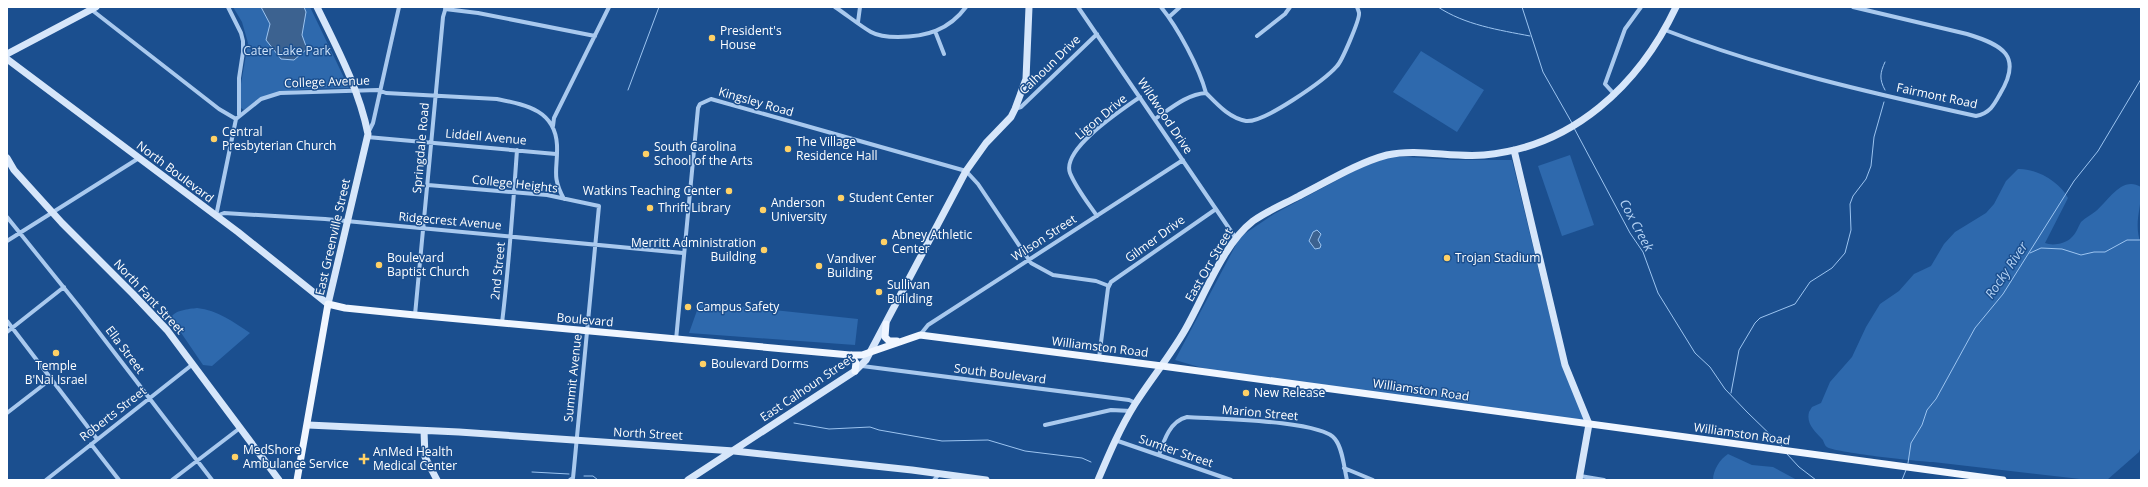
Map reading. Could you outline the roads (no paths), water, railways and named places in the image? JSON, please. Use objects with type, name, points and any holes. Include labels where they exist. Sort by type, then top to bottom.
[{"type":"main road","name":"Boulevard","points":[[328,304],[345,308],[588,332],[839,354]]},
{"type":"main road","name":"East Greenville Street","points":[[297,480],[308,425],[328,304]]},
{"type":"main road","points":[[886,324],[884,335],[887,340],[899,341]]},
{"type":"main road","name":"Williamston Road","points":[[839,354],[851,355],[871,352],[899,341],[920,335],[1162,366],[2003,480]]},
{"type":"main road","points":[[851,355],[856,363],[855,371]]},
{"type":"street","points":[[216,216],[237,117],[243,41],[241,33],[228,7]]},
{"type":"street","name":"East Greenville Street","points":[[317,7],[356,91],[364,113],[368,135],[328,304]]},
{"type":"street","points":[[368,135],[373,123],[399,7]]},
{"type":"street","points":[[564,199],[558,189],[555,172],[557,145],[553,126],[554,118],[609,7]]},
{"type":"street","points":[[835,7],[872,33],[892,37],[919,37],[935,31],[948,25],[966,7]]},
{"type":"street","points":[[858,22],[860,7]]},
{"type":"street","name":"East Calhoun Street","points":[[688,480],[862,366],[886,324],[966,171],[986,143],[1011,117],[1015,109],[1026,79],[1029,7]]},
{"type":"street","name":"Wildwood Drive","points":[[1078,7],[1235,237]]},
{"type":"street","points":[[1161,7],[1169,17],[1203,81],[1206,93],[1217,104],[1235,117],[1246,121],[1257,120],[1272,112],[1316,84],[1338,65],[1358,23],[1359,12],[1357,7]]},
{"type":"street","points":[[1169,17],[1180,7]]},
{"type":"street","points":[[1257,36],[1285,14],[1290,7]]},
{"type":"street","points":[[1615,95],[1605,84],[1625,29],[1641,7]]},
{"type":"street","name":"East Orr Street","points":[[1098,480],[1115,440],[1131,411],[1162,366],[1184,330],[1235,237],[1254,221],[1268,212],[1357,167],[1387,155],[1416,153],[1482,156],[1514,150],[1562,131],[1586,118],[1615,95],[1633,76],[1665,30],[1676,7]]},
{"type":"street","name":"Fairmont Road","points":[[1665,30],[1754,61],[1808,76],[1976,116],[1990,110],[2006,84],[2011,72],[2010,62],[2001,49],[1984,40],[1967,34],[1853,7]]},
{"type":"street","points":[[7,54],[91,8],[219,109],[237,117]]},
{"type":"street","points":[[446,8],[594,36]]},
{"type":"street","name":"Springdale Road","points":[[415,315],[432,143],[442,17],[446,8]]},
{"type":"street","points":[[935,31],[944,54]]},
{"type":"street","name":"Calhoun Drive","points":[[1015,109],[1021,107],[1097,34]]},
{"type":"street","name":"North Boulevard","points":[[7,59],[216,216],[328,304]]},
{"type":"street","name":"College Avenue","points":[[237,117],[261,99],[280,93],[380,91],[511,102],[545,115],[553,126]]},
{"type":"street","points":[[1155,119],[1183,101],[1200,93],[1206,93]]},
{"type":"street","name":"Ligon Drive","points":[[1097,216],[1070,173],[1069,163],[1072,155],[1112,117],[1140,97]]},
{"type":"street","name":"Kingsley Road","points":[[676,340],[683,252],[698,108],[700,104],[705,101],[711,99],[966,171]]},
{"type":"street","name":"Liddell Avenue","points":[[368,135],[432,143],[556,154]]},
{"type":"street","name":"2nd Street","points":[[502,323],[512,237],[512,216],[517,150]]},
{"type":"street","points":[[1514,150],[1566,365],[1589,424],[1580,478],[1604,480]]},
{"type":"street","name":"North Fant Street","points":[[7,158],[14,170],[52,212],[144,304],[193,364],[278,480]]},
{"type":"street","points":[[7,241],[139,158]]},
{"type":"street","name":"Wilson Street","points":[[920,335],[928,325],[1183,160]]},
{"type":"street","points":[[966,171],[978,184],[1031,263],[1053,275],[1096,281],[1109,286],[1099,358]]},
{"type":"street","name":"College Heights","points":[[428,185],[514,192],[564,199],[599,206]]},
{"type":"street","name":"Summit Avenue","points":[[570,480],[573,478],[597,244],[599,206]]},
{"type":"street","name":"Gilmer Drive","points":[[1109,286],[1111,282],[1216,209]]},
{"type":"street","name":"Ridgecrest Avenue","points":[[216,216],[224,212],[424,228],[683,252]]},
{"type":"street","name":"Ella Street","points":[[7,217],[64,287],[212,480]]},
{"type":"street","points":[[7,332],[64,287]]},
{"type":"street","points":[[7,321],[97,439]]},
{"type":"street","name":"Roberts Street","points":[[46,480],[193,364]]},
{"type":"street","name":"South Boulevard","points":[[862,366],[1129,400],[1136,403]]},
{"type":"street","points":[[7,413],[51,379]]},
{"type":"street","points":[[1045,426],[1111,410],[1131,411]]},
{"type":"street","name":"Marion Street","points":[[1158,455],[1171,428],[1181,419],[1187,417],[1278,423],[1316,430],[1334,437],[1338,443],[1347,480]]},
{"type":"street","name":"North Street","points":[[308,425],[577,440],[734,451],[940,473],[986,480]]},
{"type":"street","points":[[172,480],[240,428]]},
{"type":"street","points":[[424,431],[424,457],[437,480]]},
{"type":"street","name":"Sumter Street","points":[[1115,440],[1230,480]]},
{"type":"street","points":[[91,444],[119,480]]},
{"type":"street","points":[[1344,468],[1374,480]]},
{"type":"street","points":[[934,480],[940,473]]},
{"type":"waterway","points":[[628,90],[659,7]]},
{"type":"waterway","name":"Cox Creek","points":[[1438,7],[1471,23],[1530,36]]},
{"type":"waterway","name":"Cox Creek","points":[[1522,7],[1543,72],[1572,123]]},
{"type":"waterway","points":[[1885,62],[1881,76],[1885,90]]},
{"type":"waterway","name":"Rocky River","points":[[1908,463],[1911,443],[1922,425],[1927,410],[1936,399],[1975,328],[2003,294],[2074,181],[2098,151],[2141,79]]},
{"type":"waterway","points":[[1731,393],[1739,350],[1755,323],[1760,318],[1795,304],[1810,282],[1832,268],[1845,253],[1851,230],[1850,204],[1853,196],[1866,179],[1871,166],[1874,137],[1884,102]]},
{"type":"waterway","name":"Cox Creek","points":[[1574,128],[1630,233],[1643,252],[1658,293],[1695,353],[1710,367],[1725,389],[1782,446]]},
{"type":"waterway","points":[[2030,253],[2041,248],[2062,249],[2081,255],[2094,252],[2105,252],[2127,240],[2141,240]]},
{"type":"waterway","points":[[794,423],[829,429],[870,427],[879,430],[942,441],[988,440],[1025,451],[1082,458],[1091,462]]},
{"type":"waterway","name":"Cox Creek","points":[[1787,454],[1799,467],[1816,480]]},
{"type":"waterway","name":"Rocky River","points":[[1902,480],[1906,470]]},
{"type":"waterway","points":[[532,472],[569,474]]},
{"type":"waterway","points":[[584,476],[593,476],[598,480]]},
{"type":"place","name":"President's House","points":[[712,38]]},
{"type":"place","name":"Central Presbyterian Church","points":[[214,139]]},
{"type":"place","name":"The Village Residence Hall","points":[[788,149]]},
{"type":"place","name":"South Carolina School of the Arts","points":[[646,154]]},
{"type":"place","name":"Watkins Teaching Center","points":[[729,191]]},
{"type":"place","name":"Student Center","points":[[841,198]]},
{"type":"place","name":"Thrift Library","points":[[650,208]]},
{"type":"place","name":"Anderson University","points":[[763,210]]},
{"type":"place","name":"Abney Athletic Center","points":[[884,242]]},
{"type":"place","name":"Merritt Administration Building","points":[[764,250]]},
{"type":"place","name":"Trojan Stadium","points":[[1447,258]]},
{"type":"place","name":"Boulevard Baptist Church","points":[[379,265]]},
{"type":"place","name":"Vandiver Building","points":[[819,266]]},
{"type":"place","name":"Sullivan Building","points":[[879,292]]},
{"type":"place","name":"Campus Safety","points":[[688,307]]},
{"type":"place","name":"Temple B'Nai Israel","points":[[56,353]]},
{"type":"place","name":"Boulevard Dorms","points":[[703,364]]},
{"type":"place","name":"New Release","points":[[1246,393]]},
{"type":"place","name":"MedShore Ambulance Service","points":[[235,457]]},
{"type":"place","name":"AnMed Health Medical Center","points":[[364,459]]},
{"type":"park label","name":"Cater Lake Park","points":[[287,51]]}]
